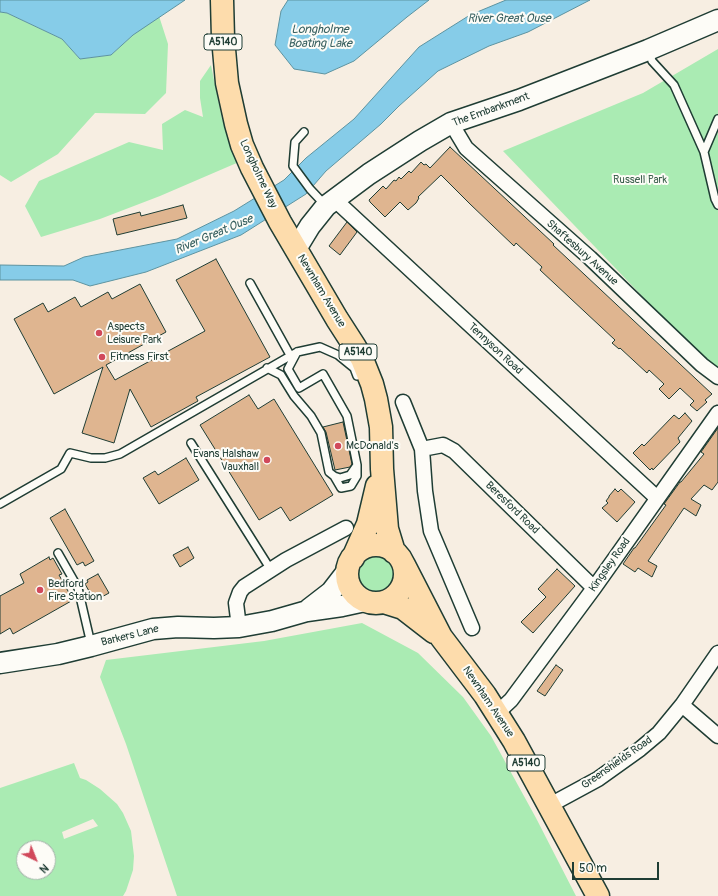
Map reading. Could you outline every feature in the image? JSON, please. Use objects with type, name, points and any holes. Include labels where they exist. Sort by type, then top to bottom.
[{"type":"main road","name":"Longholme Way","points":[[222,0],[223,38],[227,83],[236,124],[242,144],[261,186],[296,249]]},
{"type":"main road","name":"Newnham Avenue","points":[[296,249],[362,359],[372,384],[381,427],[382,469],[387,529],[399,558],[441,637],[473,678],[497,714],[550,805],[598,896]]},
{"type":"main road","name":"Newnham Avenue","points":[[350,564],[368,524],[382,469]]},
{"type":"main road","points":[[372,546],[387,548],[399,558],[405,574],[402,588],[397,594],[375,601],[358,597],[350,585],[350,564],[364,548],[372,546]]},
{"type":"main road","name":"Newnham Avenue","points":[[375,601],[403,608],[441,637]]},
{"type":"street","name":"The Embankment","points":[[296,249],[310,226],[330,203],[369,174],[420,141],[451,124],[519,100],[648,50],[718,20]]},
{"type":"street","name":"Shaftesbury Avenue","points":[[451,124],[466,148],[590,258],[702,366],[718,377]]},
{"type":"street","name":"Tennyson Road","points":[[330,203],[657,498]]},
{"type":"street","points":[[403,402],[422,449],[425,491],[431,532],[472,628]]},
{"type":"street","name":"Kingsley Road","points":[[497,714],[511,700],[594,588],[718,413]]},
{"type":"street","name":"Beresford Road","points":[[422,449],[443,445],[454,451],[594,588]]},
{"type":"street","points":[[239,627],[236,603],[240,592],[244,588],[286,560],[346,528]]},
{"type":"street","name":"Barkers Lane","points":[[307,611],[331,592],[350,564]]},
{"type":"street","name":"Barkers Lane","points":[[0,663],[41,657],[91,646],[153,629],[178,627],[239,627],[272,621],[307,611],[375,601]]},
{"type":"street","name":"Greenshields Road","points":[[550,805],[598,778],[640,749],[659,733],[682,705],[718,653]]},
{"type":"street","points":[[682,705],[718,736]]},
{"type":"lane","points":[[648,50],[652,61],[674,85],[704,152],[714,199],[718,205]]},
{"type":"lane","points":[[704,152],[718,119]]},
{"type":"lane","points":[[304,132],[295,142],[293,166],[310,189],[330,203]]},
{"type":"lane","points":[[250,283],[290,355]]},
{"type":"lane","points":[[0,504],[61,469],[70,453],[91,458],[105,458],[120,454],[297,352],[320,347],[334,352],[354,368],[359,380]]},
{"type":"lane","points":[[267,368],[281,375],[294,396],[311,416],[321,433],[329,472],[340,478],[350,476],[357,465],[347,416],[323,374],[299,388],[288,369],[297,352]]},
{"type":"lane","points":[[370,406],[381,427]]},
{"type":"lane","points":[[191,443],[271,570]]},
{"type":"lane","points":[[58,553],[78,588],[91,646]]},
{"type":"green space","points":[[0,12],[7,13],[62,39],[80,59],[111,55],[133,35],[159,16],[168,44],[166,93],[145,114],[95,113],[58,154],[11,182],[0,175]]},
{"type":"green space","name":"Russell Park","points":[[718,49],[718,368],[690,346],[503,151],[643,93]]},
{"type":"green space","points":[[211,65],[222,119],[239,162],[160,196],[100,219],[41,237],[25,206],[39,181],[129,142],[163,150],[162,124],[185,110],[203,117],[200,98],[200,81]]},
{"type":"green space","points":[[377,555],[387,558],[393,564],[396,574],[393,584],[387,590],[377,593],[367,590],[361,584],[358,574],[361,564],[367,558]]},
{"type":"green space","points":[[362,623],[418,653],[463,697],[491,736],[536,818],[576,896],[177,896],[126,744],[100,677],[106,660],[264,641]]},
{"type":"green space","points":[[74,763],[80,778],[100,789],[117,804],[131,831],[134,856],[133,870],[126,891],[123,896],[0,896],[0,788]],"holes":[[[93,819],[98,826],[64,839],[62,832]]]},
{"type":"water","points":[[0,0],[185,0],[133,35],[111,55],[80,59],[62,39],[7,13],[0,12]]},
{"type":"water","name":"Longholme Boating Lake","points":[[288,0],[429,0],[354,61],[325,74],[294,69],[275,45],[281,11]]},
{"type":"water","name":"River Great Ouse","points":[[506,0],[590,0],[528,32],[489,46],[438,71],[381,124],[326,171],[306,194],[241,235],[146,272],[90,286],[73,280],[0,280],[0,265],[64,266],[84,257],[177,239],[234,211],[284,180],[306,158],[354,119],[419,47],[470,15]]},
{"type":"building","points":[[450,147],[712,394],[705,400],[707,402],[697,411],[690,405],[694,401],[680,388],[669,399],[659,389],[664,384],[649,370],[647,373],[620,348],[619,349],[612,343],[615,340],[540,270],[542,267],[516,243],[514,246],[441,175],[418,197],[419,198],[416,203],[408,210],[400,202],[385,217],[370,202],[369,200],[383,186],[386,189],[394,180],[396,181],[399,177],[401,179],[409,171],[411,173],[421,162],[430,168]]},
{"type":"building","points":[[183,205],[187,218],[117,235],[113,219],[140,212],[141,216]]},
{"type":"building","points":[[347,222],[357,232],[340,255],[329,246]]},
{"type":"building","points":[[216,259],[270,357],[196,397],[198,401],[151,427],[130,389],[114,443],[82,433],[103,367],[54,394],[14,319],[43,303],[48,312],[75,297],[81,307],[108,292],[112,299],[140,284],[166,332],[106,365],[115,380],[205,331],[176,280]]},
{"type":"building","name":"Evans Halshaw Vauxhall","points":[[249,395],[258,409],[274,399],[333,495],[290,521],[281,507],[259,520],[200,425]]},
{"type":"building","points":[[685,413],[692,421],[678,438],[680,442],[653,470],[652,468],[650,470],[633,453],[642,444],[644,446],[674,415],[679,419]]},
{"type":"building","name":"McDonald's","points":[[343,422],[352,464],[350,467],[335,470],[326,432],[323,427]]},
{"type":"building","points":[[718,428],[718,482],[712,490],[704,485],[691,499],[701,505],[696,516],[684,508],[648,561],[657,566],[652,577],[638,568],[635,572],[623,564],[666,505],[664,504],[680,482],[704,454],[701,452]]},
{"type":"building","points":[[186,458],[199,480],[159,504],[143,478],[155,471],[158,475]]},
{"type":"building","points":[[615,489],[618,492],[621,489],[635,502],[617,522],[602,508],[608,503],[606,501]]},
{"type":"building","points":[[65,509],[94,561],[85,566],[83,562],[77,565],[50,518]]},
{"type":"building","points":[[188,547],[194,558],[180,567],[173,555]]},
{"type":"building","name":"Bedford Fire Station","points":[[49,557],[50,560],[53,558],[62,574],[59,575],[73,600],[13,634],[10,628],[0,634],[0,596],[24,583],[20,574]]},
{"type":"building","points":[[557,569],[575,586],[533,633],[521,622],[546,597],[538,589]]},
{"type":"building","points":[[98,574],[109,593],[98,599],[96,596],[93,598],[85,584],[88,582],[87,580]]},
{"type":"building","points":[[556,665],[563,670],[545,696],[537,691]]},
{"type":"place","name":"Aspects Leisure Park","points":[[99,333]]},
{"type":"place","name":"Fitness First","points":[[102,357]]},
{"type":"place","name":"McDonald's","points":[[338,446]]},
{"type":"place","name":"Evans Halshaw Vauxhall","points":[[267,460]]},
{"type":"place","name":"Bedford Fire Station","points":[[40,590]]}]
